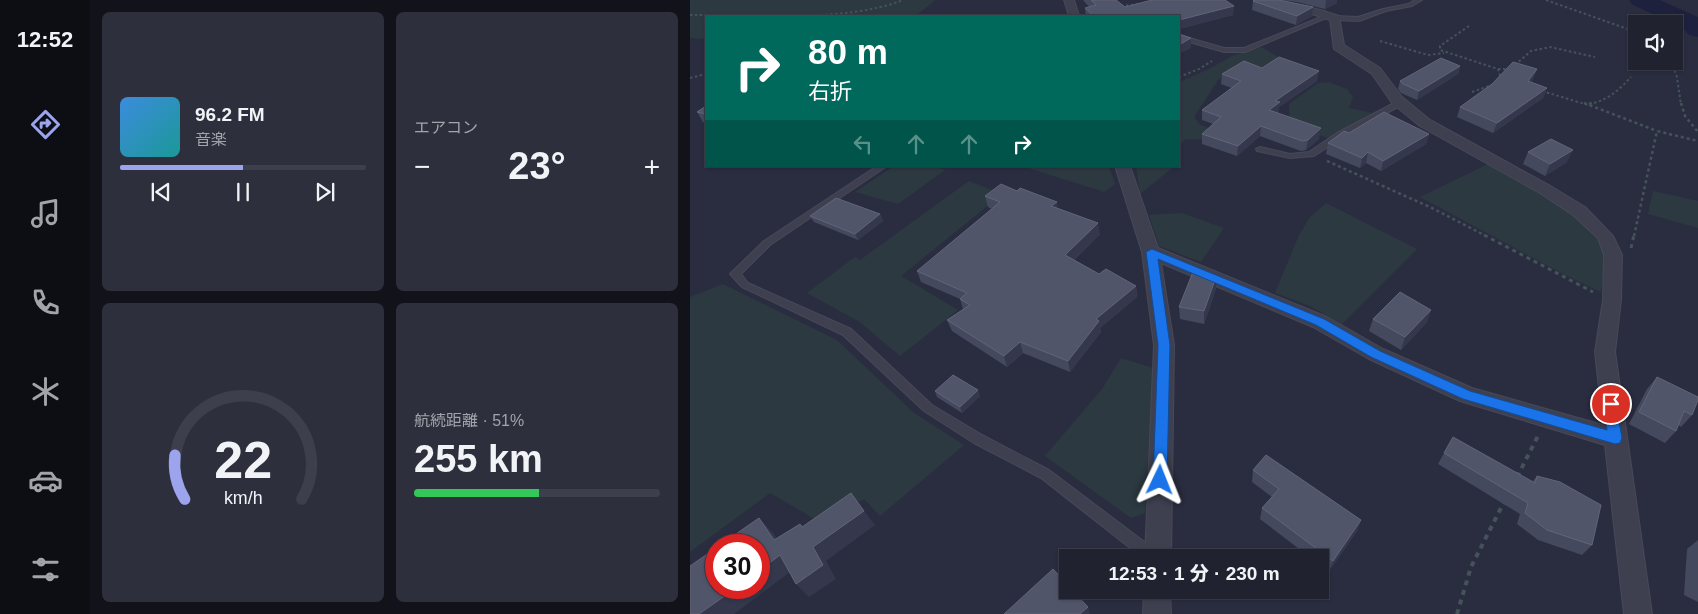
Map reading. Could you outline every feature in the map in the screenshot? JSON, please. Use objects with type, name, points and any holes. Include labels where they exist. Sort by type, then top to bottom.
[{"type":"street","points":[[1069,0],[1074,15]]},
{"type":"street","points":[[1259,0],[1332,17],[1338,47],[1376,70],[1401,104],[1425,123],[1546,190],[1579,211],[1605,236],[1613,255],[1612,300],[1605,352],[1638,614]]},
{"type":"street","points":[[1122,167],[1152,252],[1164,345],[1156,549]]},
{"type":"street","points":[[1152,252],[1320,322],[1376,354],[1467,395],[1615,438]]},
{"type":"street","points":[[1157,599],[1157,614]]},
{"type":"lane","points":[[1180,37],[1230,50],[1245,50],[1332,17],[1359,19],[1385,10],[1410,5],[1419,0]]},
{"type":"lane","points":[[1260,149],[1290,156],[1311,154],[1340,135],[1401,104]]},
{"type":"lane","points":[[881,167],[767,243],[735,274],[745,285],[847,332],[928,408],[978,439],[1045,474],[1144,549]]},
{"type":"path","points":[[690,15],[818,15],[869,12],[886,8],[903,0]]},
{"type":"path","points":[[1546,0],[1628,29]]},
{"type":"path","points":[[1116,7],[1143,4]]},
{"type":"path","points":[[1469,26],[1440,46],[1440,50],[1498,69],[1510,68],[1531,51],[1550,47],[1595,57]]},
{"type":"path","points":[[1380,40],[1428,55],[1445,53]]},
{"type":"path","points":[[1180,77],[1199,69],[1230,50]]},
{"type":"path","points":[[1472,92],[1490,86],[1501,79],[1498,69]]},
{"type":"path","points":[[1676,70],[1681,106],[1689,122],[1698,132]]},
{"type":"path","points":[[690,78],[705,74]]},
{"type":"path","points":[[1586,104],[1600,103],[1617,93],[1631,78]]},
{"type":"path","points":[[1538,90],[1586,104],[1657,131],[1680,138],[1698,140]]},
{"type":"path","points":[[1613,255],[1631,251],[1657,131]]},
{"type":"path","points":[[1311,154],[1432,208],[1578,285],[1612,300]]},
{"type":"path","points":[[1515,480],[1547,419]]},
{"type":"path","points":[[1457,614],[1471,567],[1506,498]]},
{"type":"shaded area","points":[[690,0],[935,0],[918,15],[705,15],[705,39],[690,38]]},
{"type":"shaded area","points":[[1261,47],[1280,58],[1279,63],[1263,67],[1250,65],[1237,68],[1218,80],[1194,117],[1200,125],[1217,130],[1210,142],[1198,139],[1185,139],[1180,144],[1180,82],[1209,69],[1234,55]]},
{"type":"shaded area","points":[[1329,82],[1347,89],[1353,97],[1349,108],[1373,113],[1328,138],[1290,125],[1289,104],[1318,83]]},
{"type":"shaded area","points":[[1488,164],[1557,201],[1588,226],[1599,241],[1605,257],[1601,292],[1563,274],[1420,197]]},
{"type":"shaded area","points":[[892,167],[938,167],[945,170],[898,204],[855,192]]},
{"type":"shaded area","points":[[1025,167],[1109,167],[1115,184],[1104,192]]},
{"type":"shaded area","points":[[1136,167],[1172,168],[1140,194]]},
{"type":"shaded area","points":[[969,181],[1002,194],[901,276],[958,310],[900,356],[860,322],[807,293],[855,257],[860,260]]},
{"type":"shaded area","points":[[1653,191],[1698,201],[1698,228],[1648,214]]},
{"type":"shaded area","points":[[1326,203],[1417,249],[1342,324],[1310,306],[1275,293],[1299,235],[1310,217]]},
{"type":"shaded area","points":[[1182,213],[1224,228],[1201,262],[1159,246],[1149,215]]},
{"type":"shaded area","points":[[723,284],[837,340],[914,413],[964,445],[880,516],[864,499],[820,522],[770,493],[714,534],[705,534],[705,541],[690,552],[690,297]]},
{"type":"shaded area","points":[[1121,358],[1153,368],[1145,513],[1131,518],[1045,456],[1102,389]]},
{"type":"building","points":[[1091,0],[1116,0],[1125,7],[1152,0],[1225,0],[1234,6],[1180,20],[1180,15],[1093,15],[1085,8],[1096,5]]},
{"type":"building","points":[[1254,0],[1279,0],[1313,7],[1297,16]]},
{"type":"building","points":[[1180,34],[1191,38],[1180,44]]},
{"type":"building","points":[[1279,57],[1319,71],[1275,101],[1280,102],[1269,110],[1321,128],[1308,140],[1302,141],[1261,126],[1238,146],[1202,134],[1221,117],[1202,110],[1241,81],[1222,74],[1244,61],[1262,68]]},
{"type":"building","points":[[1441,58],[1460,66],[1419,91],[1400,81]]},
{"type":"building","points":[[1513,62],[1537,69],[1528,81],[1547,88],[1497,123],[1460,107],[1492,84]]},
{"type":"building","points":[[705,107],[705,114],[697,112]]},
{"type":"building","points":[[1384,112],[1429,134],[1383,161],[1368,152],[1362,158],[1328,143],[1344,131],[1349,133]]},
{"type":"building","points":[[1551,139],[1573,150],[1550,164],[1528,152]]},
{"type":"building","points":[[1001,184],[1017,191],[1020,188],[1057,202],[1051,206],[1098,223],[1065,255],[1099,274],[1106,269],[1136,286],[1096,319],[1099,321],[1068,361],[1020,342],[1004,356],[947,320],[970,305],[960,299],[967,293],[917,271],[1000,202],[985,196]]},
{"type":"building","points":[[836,198],[880,214],[855,234],[810,216]]},
{"type":"building","points":[[1193,272],[1216,277],[1204,311],[1179,307]]},
{"type":"building","points":[[1400,292],[1431,310],[1405,337],[1373,319]]},
{"type":"building","points":[[953,375],[978,390],[960,407],[935,391]]},
{"type":"building","points":[[1657,377],[1698,397],[1692,415],[1684,411],[1676,431],[1639,412]]},
{"type":"building","points":[[1453,437],[1535,483],[1537,476],[1560,482],[1601,505],[1592,545],[1547,530],[1525,513],[1528,503],[1444,453]]},
{"type":"building","points":[[1266,455],[1361,520],[1333,561],[1329,558],[1329,549],[1317,549],[1262,508],[1279,489],[1253,470]]},
{"type":"building","points":[[851,493],[864,511],[813,547],[823,565],[796,584],[780,555],[770,563],[770,534],[774,540],[800,524],[802,527]]},
{"type":"building","points":[[759,518],[770,534],[736,534]]},
{"type":"building","points":[[705,556],[705,599],[720,599],[699,614],[690,614],[690,566]]},
{"type":"building","points":[[1053,569],[1059,575],[1059,599],[1080,599],[1088,607],[1080,614],[1004,614]]},
{"type":"waterway","points":[[1641,0],[1692,23],[1698,30]]},
{"type":"route","points":[[1160,480],[1164,345],[1152,252],[1320,322],[1376,354],[1467,395],[1615,438],[1611,404]]}]
